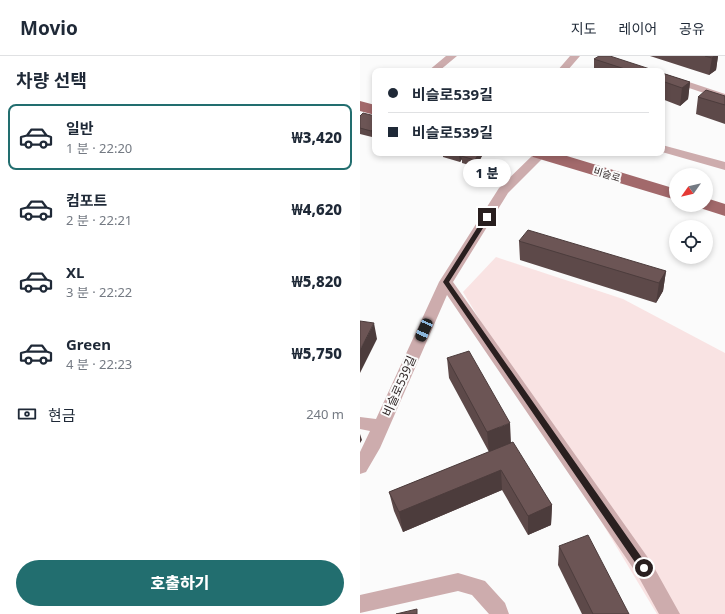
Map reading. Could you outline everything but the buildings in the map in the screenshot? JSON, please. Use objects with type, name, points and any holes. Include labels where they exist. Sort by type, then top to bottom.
[{"type":"main road","points":[[360,94],[372,97]]},
{"type":"main road","points":[[360,106],[372,109]]},
{"type":"main road","name":"비슬로","points":[[550,156],[669,193]]},
{"type":"main road","name":"비슬로","points":[[590,156],[669,179]]},
{"type":"main road","points":[[713,192],[725,196]]},
{"type":"main road","points":[[713,206],[725,210]]},
{"type":"street","points":[[437,68],[452,56]]},
{"type":"street","points":[[564,68],[574,56]]},
{"type":"street","points":[[665,77],[725,97]]},
{"type":"street","points":[[665,149],[725,166]]},
{"type":"street","name":"비슬로539길","points":[[360,467],[371,448],[446,282],[503,191],[537,156]]},
{"type":"street","points":[[446,282],[644,568],[670,614]]},
{"type":"street","points":[[360,423],[381,426]]},
{"type":"street","points":[[360,604],[458,582],[478,587],[498,610],[499,614]]},
{"type":"shaded area","points":[[496,257],[623,299],[725,353],[725,614],[657,614],[463,292]]},
{"type":"route","points":[[487,217],[446,282],[644,568]]}]
